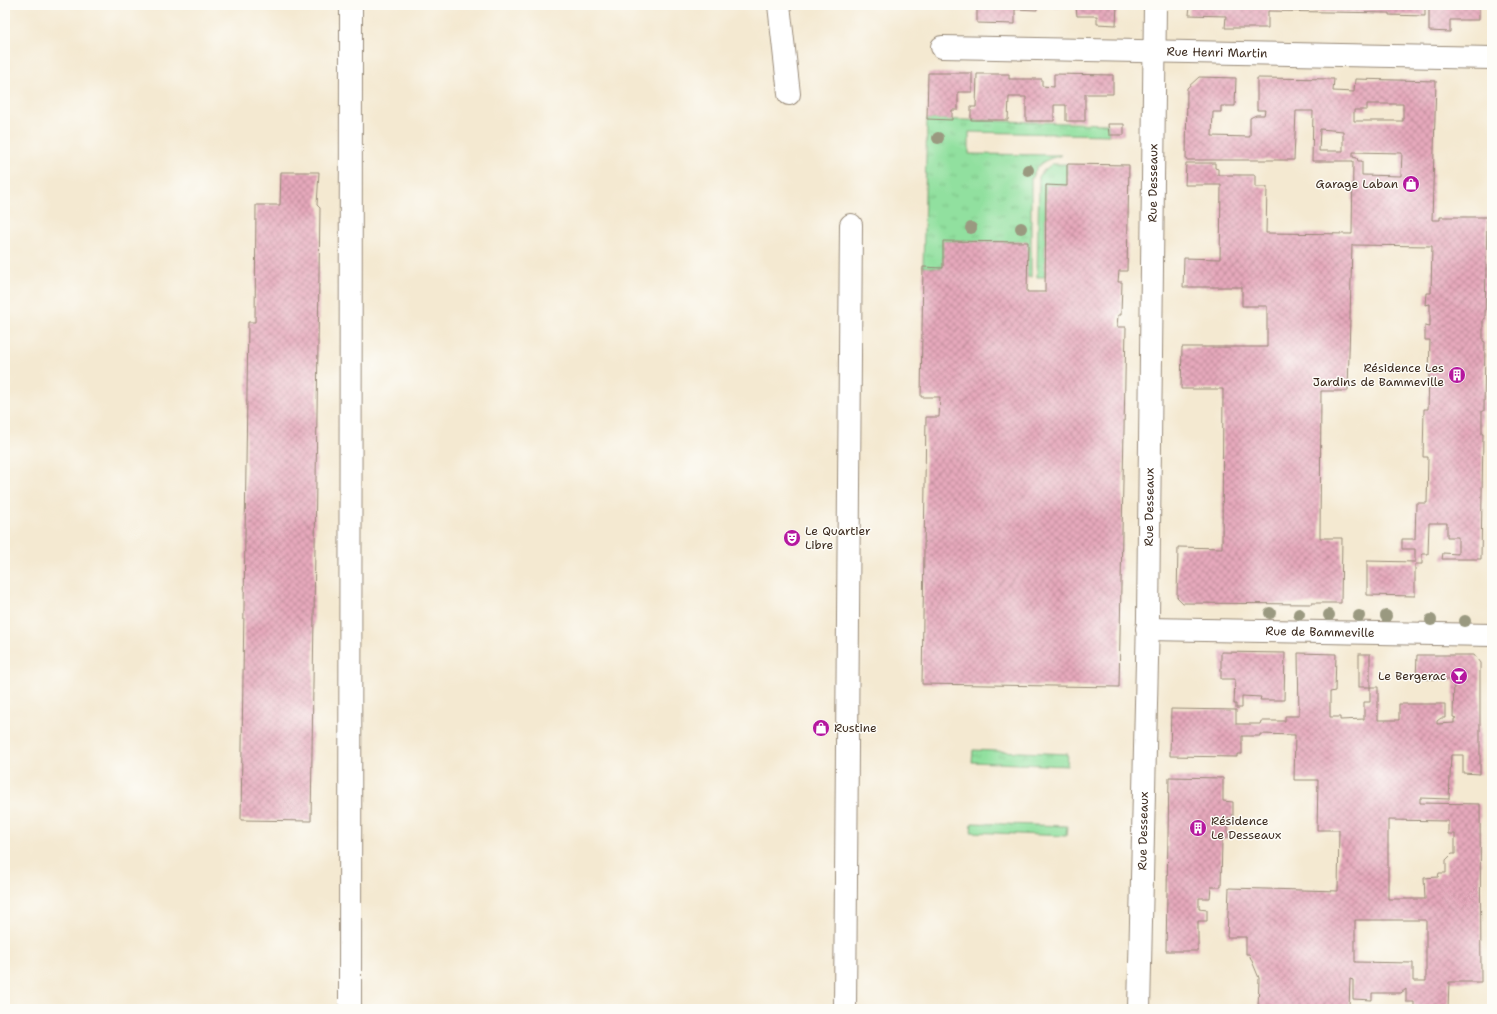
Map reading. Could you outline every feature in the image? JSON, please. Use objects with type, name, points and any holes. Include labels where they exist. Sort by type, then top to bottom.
[{"type":"street","points":[[350,1009],[351,5]]},
{"type":"street","points":[[779,5],[789,94]]},
{"type":"street","name":"Rue Desseaux","points":[[1139,1009],[1147,630],[1155,5]]},
{"type":"street","name":"Rue Henri Martin","points":[[942,47],[1492,58]]},
{"type":"street","points":[[845,1009],[852,225]]},
{"type":"street","name":"Rue de Bammeville","points":[[1147,630],[1492,635]]},
{"type":"green space","points":[[927,119],[1108,124],[1109,135],[969,132],[969,154],[1062,155],[1046,160],[1039,165],[1031,180],[1031,277],[1027,277],[1027,242],[943,241],[943,268],[923,267]]},
{"type":"green space","points":[[1052,164],[1067,164],[1067,186],[1046,186],[1045,277],[1037,277],[1039,177],[1043,171]]},
{"type":"green space","points":[[973,750],[1068,754],[1067,766],[972,762]]},
{"type":"green space","points":[[972,823],[1067,826],[1066,836],[971,832]]},
{"type":"building","points":[[931,5],[974,5],[974,8],[931,8]]},
{"type":"building","points":[[977,5],[1037,5],[1037,10],[1015,9],[1015,24],[977,23]]},
{"type":"building","points":[[1042,5],[1117,5],[1116,25],[1097,24],[1097,16],[1077,16],[1076,7],[1042,7]]},
{"type":"building","points":[[1190,5],[1425,5],[1425,16],[1389,15],[1389,13],[1268,11],[1268,28],[1225,28],[1226,16],[1189,15]]},
{"type":"building","points":[[1429,5],[1479,6],[1479,20],[1450,20],[1450,32],[1429,31]]},
{"type":"building","points":[[928,73],[972,73],[972,92],[958,92],[958,110],[952,110],[952,120],[927,119]]},
{"type":"building","points":[[977,74],[1009,74],[1009,79],[1042,79],[1042,86],[1054,87],[1054,74],[1113,75],[1113,94],[1085,94],[1085,121],[1066,121],[1066,105],[1054,105],[1054,121],[1026,121],[1026,97],[1009,97],[1008,120],[971,120],[971,107],[976,107]]},
{"type":"building","points":[[1199,77],[1236,78],[1235,106],[1221,106],[1221,112],[1213,112],[1212,136],[1250,137],[1250,118],[1256,115],[1264,115],[1265,110],[1257,110],[1257,78],[1334,79],[1333,91],[1354,92],[1355,79],[1436,81],[1432,220],[1440,220],[1440,217],[1487,217],[1485,319],[1483,319],[1483,341],[1485,342],[1484,411],[1482,411],[1481,559],[1442,559],[1443,553],[1458,554],[1458,537],[1447,537],[1447,523],[1429,523],[1428,554],[1422,554],[1422,564],[1415,564],[1415,596],[1367,595],[1367,561],[1415,562],[1415,549],[1402,549],[1402,539],[1415,539],[1416,503],[1427,503],[1428,457],[1423,457],[1424,409],[1428,409],[1430,340],[1425,340],[1425,326],[1430,327],[1430,304],[1425,305],[1426,293],[1431,293],[1432,246],[1352,245],[1348,391],[1321,391],[1320,538],[1342,538],[1341,603],[1183,603],[1177,597],[1178,547],[1222,548],[1223,389],[1181,389],[1182,347],[1267,347],[1267,306],[1242,306],[1242,287],[1183,287],[1184,258],[1220,259],[1221,185],[1185,185],[1186,163],[1215,163],[1215,168],[1218,169],[1218,175],[1255,175],[1255,187],[1267,187],[1266,233],[1352,234],[1353,161],[1312,161],[1313,111],[1296,111],[1294,160],[1186,160],[1187,88]],"holes":[[[1367,104],[1403,104],[1403,121],[1354,121],[1354,110],[1367,110]],[[1320,129],[1343,131],[1343,151],[1319,151]],[[1353,152],[1402,153],[1401,176],[1362,175],[1362,161],[1358,161],[1357,158],[1353,157]]]},
{"type":"building","points":[[1108,124],[1124,124],[1124,135],[1109,135]]},
{"type":"building","points":[[1067,164],[1129,165],[1127,271],[1119,271],[1118,282],[1122,282],[1121,315],[1118,315],[1117,327],[1126,327],[1119,687],[922,684],[926,417],[939,417],[940,397],[921,397],[923,267],[943,268],[943,241],[1028,242],[1027,292],[1045,292],[1046,185],[1067,186]]},
{"type":"building","points":[[281,172],[319,172],[317,205],[320,208],[311,821],[241,820],[248,322],[255,322],[256,205],[280,205]]},
{"type":"building","points":[[1221,652],[1285,653],[1284,700],[1260,700],[1261,697],[1242,696],[1242,708],[1236,708],[1236,704],[1234,704],[1235,679],[1221,679]]},
{"type":"building","points":[[1298,653],[1336,654],[1335,691],[1330,692],[1330,717],[1340,717],[1340,720],[1364,719],[1364,702],[1370,702],[1370,687],[1378,687],[1378,720],[1399,720],[1399,704],[1445,704],[1445,718],[1441,718],[1437,721],[1437,724],[1454,723],[1454,719],[1457,718],[1453,717],[1454,680],[1416,679],[1417,655],[1474,655],[1480,663],[1480,774],[1463,773],[1463,755],[1451,755],[1449,799],[1420,798],[1420,803],[1480,804],[1481,982],[1449,982],[1448,1009],[1414,1009],[1414,1002],[1406,1002],[1406,989],[1401,993],[1372,993],[1372,1000],[1353,999],[1353,980],[1350,979],[1349,1009],[1258,1009],[1259,978],[1249,954],[1246,954],[1246,937],[1227,937],[1229,888],[1338,891],[1339,830],[1317,830],[1318,780],[1294,780],[1295,735],[1260,734],[1260,736],[1242,736],[1242,754],[1237,754],[1237,757],[1170,756],[1171,709],[1236,710],[1236,724],[1260,724],[1261,721],[1285,721],[1285,716],[1299,716]],"holes":[[[1388,820],[1448,821],[1448,834],[1455,834],[1455,854],[1452,854],[1446,860],[1446,873],[1439,873],[1438,877],[1424,878],[1425,899],[1388,899]],[[1355,920],[1426,920],[1426,981],[1413,981],[1413,963],[1355,962]]]},
{"type":"building","points":[[1359,654],[1370,654],[1370,687],[1359,687]]},
{"type":"building","name":"Résidence Le Desseaux","points":[[1169,777],[1223,778],[1223,801],[1233,802],[1233,819],[1228,818],[1228,838],[1222,839],[1221,887],[1211,887],[1210,898],[1199,898],[1199,909],[1207,910],[1207,921],[1198,921],[1198,951],[1166,951]]},
{"type":"place","name":"Garage Laban","points":[[1411,184]]},
{"type":"place","name":"Résidence Les Jardins de Bammeville","points":[[1457,375]]},
{"type":"place","name":"Le Quartier Libre","points":[[792,538]]},
{"type":"place","name":"Le Bergerac","points":[[1459,676]]},
{"type":"place","name":"Rustine","points":[[821,728]]},
{"type":"place","name":"Résidence Le Desseaux","points":[[1198,828]]}]
